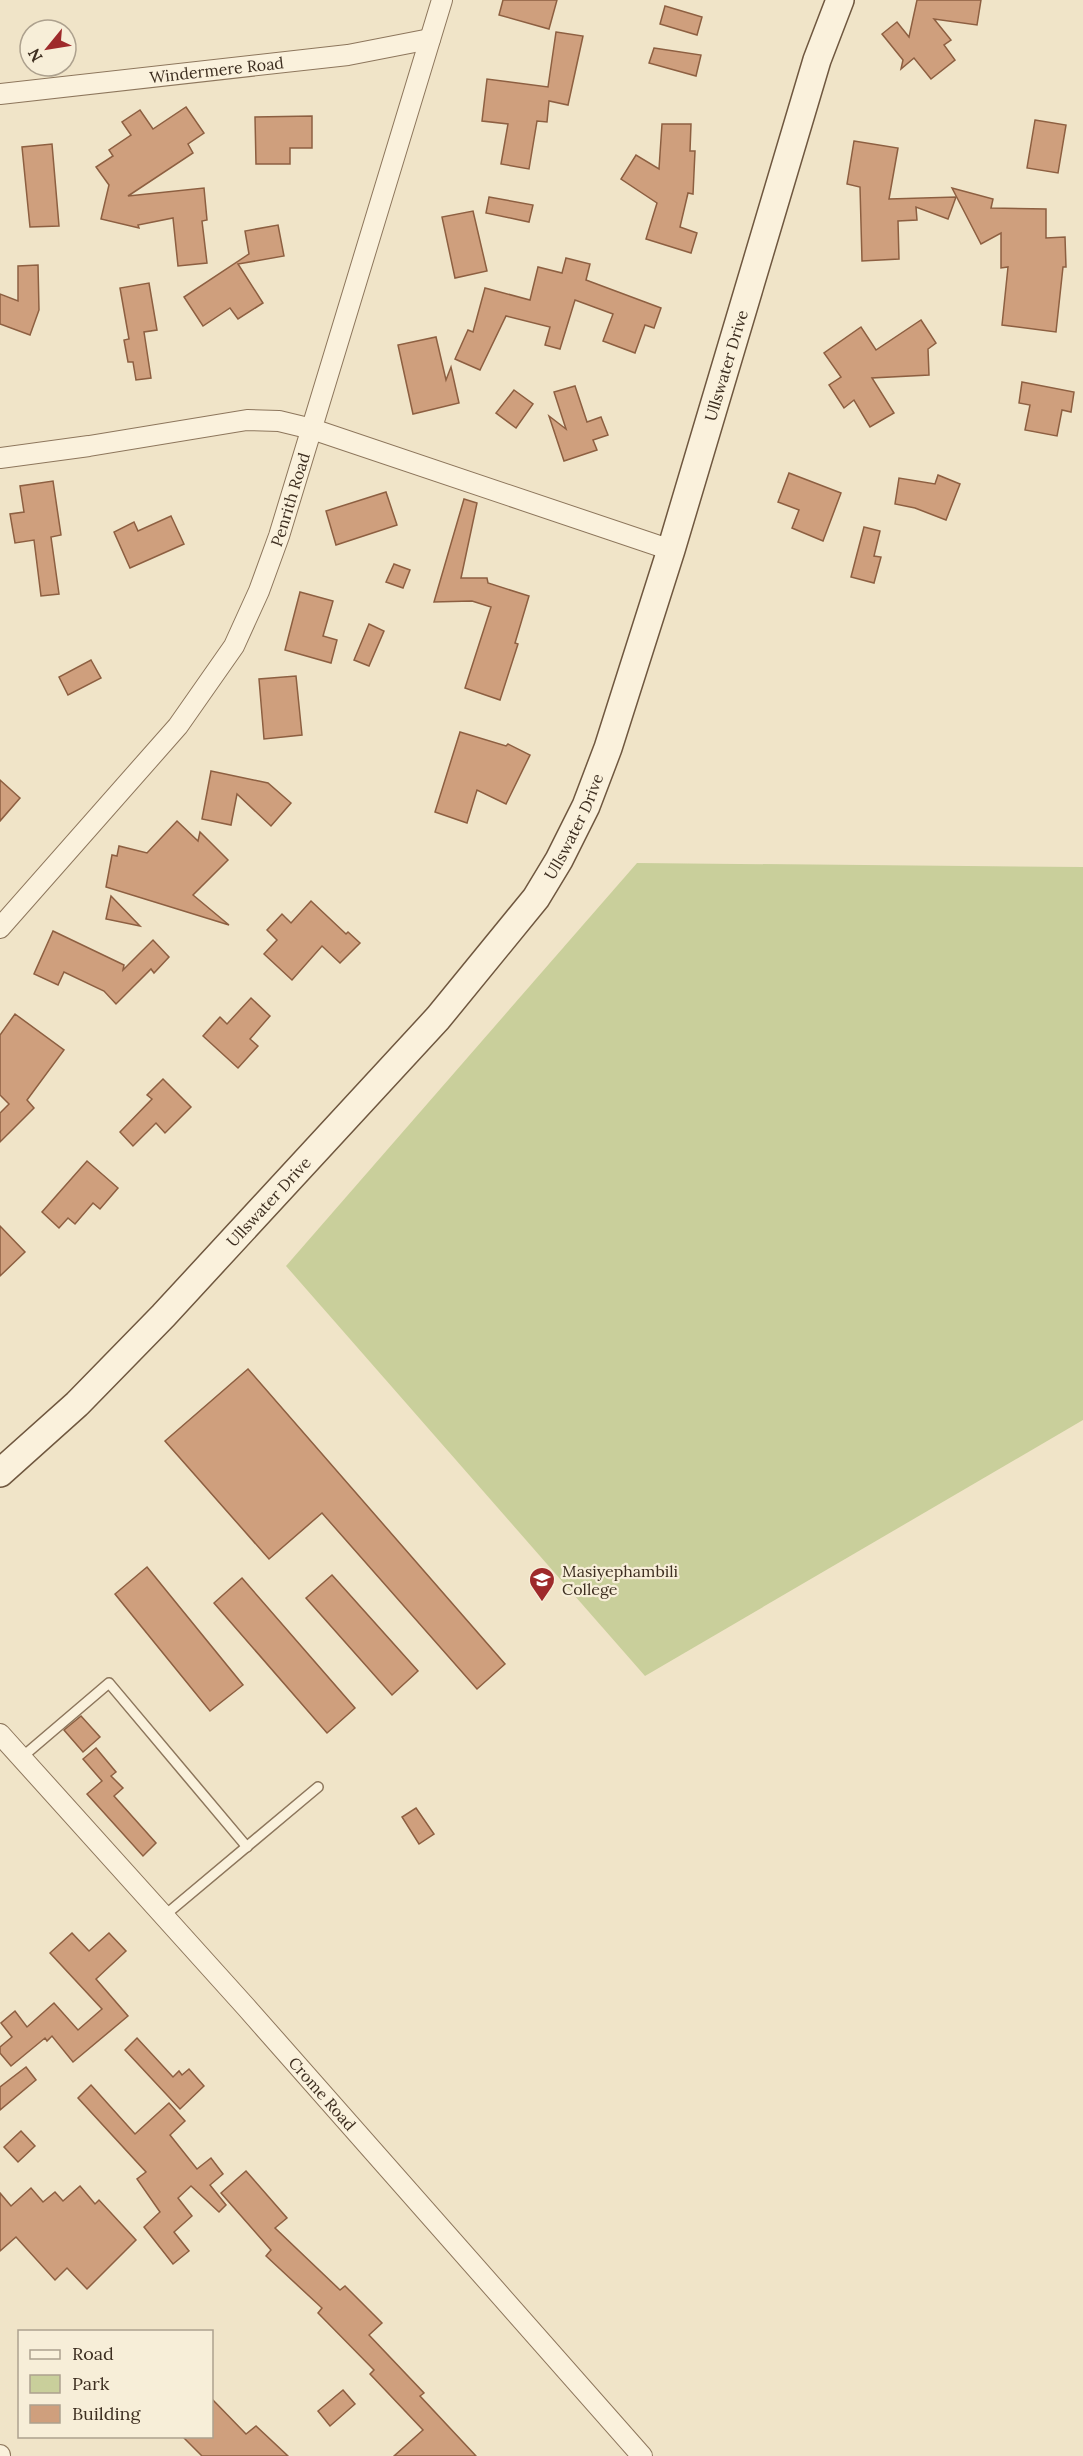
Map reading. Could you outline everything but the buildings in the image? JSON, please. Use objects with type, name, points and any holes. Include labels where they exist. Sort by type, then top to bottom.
[{"type":"street","name":"Penrith Road","points":[[0,928],[178,726],[234,646],[259,591],[279,536],[442,0]]},
{"type":"street","name":"Ullswater Drive","points":[[0,1473],[77,1404],[164,1316],[438,1018],[536,898],[559,860],[594,786],[671,550],[814,71],[840,0]]},
{"type":"street","name":"Windermere Road","points":[[0,94],[348,55],[430,39]]},
{"type":"street","points":[[0,458],[247,420],[279,421],[312,429],[671,550]]},
{"type":"street","name":"Crome Road","points":[[0,1734],[642,2456]]},
{"type":"lane","points":[[21,1758],[109,1683],[247,1847]]},
{"type":"lane","points":[[164,1916],[318,1787]]},
{"type":"green space","points":[[637,863],[1083,867],[1083,1420],[645,1676],[286,1266]]},
{"type":"place","name":"Masiyephambili College","points":[[542,1603]]}]
